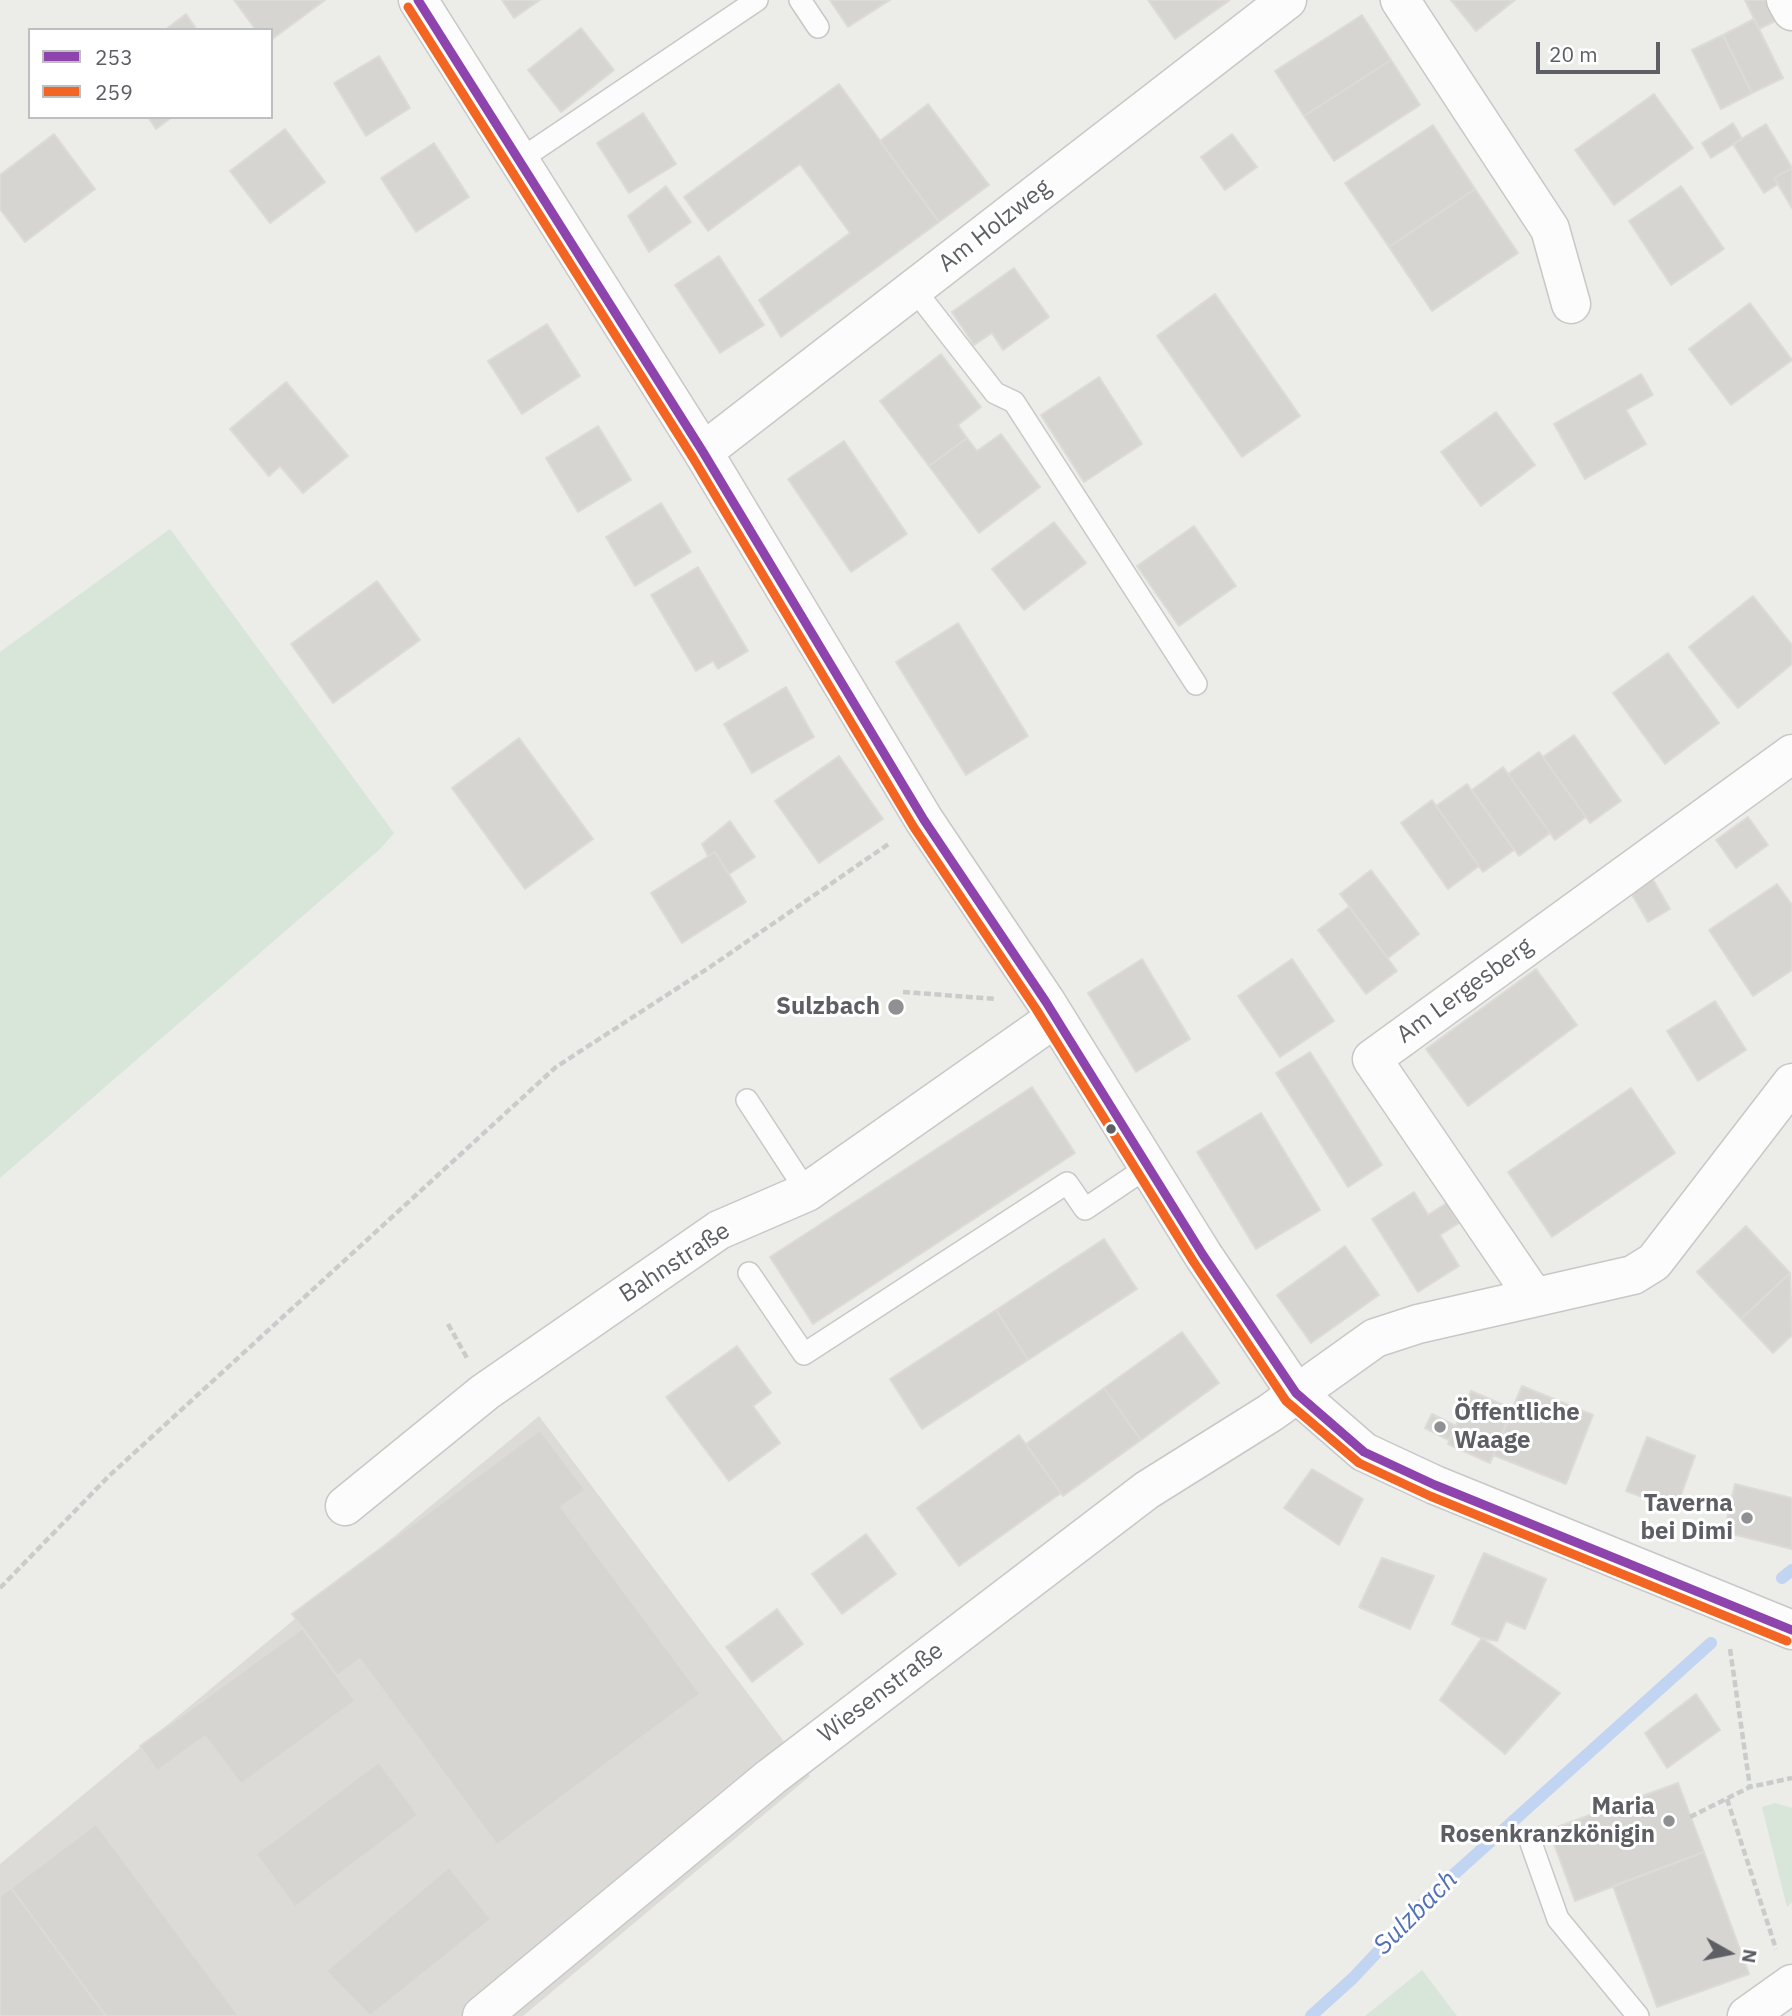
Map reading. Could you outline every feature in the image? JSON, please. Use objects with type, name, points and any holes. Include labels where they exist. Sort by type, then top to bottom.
[{"type":"street","points":[[418,0],[703,452],[924,820],[1051,1010],[1203,1255],[1296,1392],[1364,1452],[1435,1485],[1792,1630]]},
{"type":"street","name":"Am Holzweg","points":[[703,452],[1287,0]]},
{"type":"street","points":[[1400,0],[1550,229],[1571,304]]},
{"type":"street","points":[[1786,0],[1792,11]]},
{"type":"street","name":"Am Lergesberg","points":[[1534,1297],[1372,1059],[1792,754]]},
{"type":"street","name":"Bahnstraße","points":[[345,1506],[485,1392],[719,1230],[807,1192],[1051,1010]]},
{"type":"street","points":[[1296,1392],[1375,1338],[1418,1324],[1633,1275],[1654,1262],[1792,1083]]},
{"type":"street","name":"Wiesenstraße","points":[[482,2016],[782,1769],[1147,1490],[1270,1413],[1296,1392]]},
{"type":"street","points":[[1747,2016],[1790,1985]]},
{"type":"lane","points":[[518,161],[757,0]]},
{"type":"lane","points":[[800,0],[818,27]]},
{"type":"lane","points":[[914,289],[995,393],[1014,402],[1196,684]]},
{"type":"lane","points":[[747,1100],[807,1192]]},
{"type":"lane","points":[[749,1273],[804,1354],[1067,1183],[1085,1209],[1149,1166]]},
{"type":"lane","points":[[1531,1843],[1558,1919],[1638,2016]]},
{"type":"path","points":[[0,1588],[109,1476],[556,1067],[710,967],[924,820]]},
{"type":"path","points":[[903,992],[1051,1010]]},
{"type":"path","points":[[1722,1601],[1750,1787]]},
{"type":"path","points":[[1690,1817],[1750,1787],[1792,1779]]},
{"type":"path","points":[[1727,1799],[1790,1985]]},
{"type":"shaded area","points":[[539,1416],[810,1776],[523,2016],[0,2016],[0,1864]]},
{"type":"green space","points":[[170,529],[394,833],[380,849],[0,1178],[0,652]]},
{"type":"green space","points":[[1775,1803],[1792,1808],[1792,1902],[1787,1907],[1762,1807]]},
{"type":"green space","points":[[1422,1970],[1457,2016],[1365,2016]]},
{"type":"building","points":[[234,0],[325,0],[273,39],[273,28],[255,28]]},
{"type":"building","points":[[502,0],[540,0],[514,18]]},
{"type":"building","points":[[830,0],[890,0],[848,27]]},
{"type":"building","points":[[1148,0],[1230,0],[1175,39]]},
{"type":"building","points":[[1451,0],[1515,0],[1476,31]]},
{"type":"building","points":[[1745,0],[1765,0],[1775,21],[1759,29]]},
{"type":"building","points":[[186,14],[196,28],[168,28]]},
{"type":"building","points":[[1362,15],[1391,60],[1304,116],[1275,71]]},
{"type":"building","points":[[1754,19],[1783,78],[1752,93],[1723,35]]},
{"type":"building","points":[[581,28],[614,70],[561,112],[528,70]]},
{"type":"building","points":[[1723,35],[1752,93],[1721,109],[1692,50]]},
{"type":"building","points":[[379,56],[410,108],[366,136],[334,83]]},
{"type":"building","points":[[1391,60],[1420,105],[1334,161],[1304,116]]},
{"type":"building","points":[[839,84],[939,222],[781,337],[759,300],[850,233],[800,164],[708,231],[684,197]]},
{"type":"building","points":[[1654,94],[1693,148],[1614,205],[1575,150]]},
{"type":"building","points":[[928,104],[989,185],[939,222],[880,141]]},
{"type":"building","points":[[643,113],[676,164],[629,193],[597,143]]},
{"type":"building","points":[[149,119],[169,119],[156,129]]},
{"type":"building","points":[[1733,123],[1742,139],[1711,158],[1702,143]]},
{"type":"building","points":[[1766,124],[1792,168],[1774,178],[1778,184],[1764,193],[1733,144]]},
{"type":"building","points":[[1433,125],[1475,189],[1389,247],[1345,183]]},
{"type":"building","points":[[285,129],[325,182],[270,223],[230,171]]},
{"type":"building","points":[[54,134],[95,189],[25,242],[0,209],[0,175]]},
{"type":"building","points":[[1232,134],[1257,167],[1225,190],[1201,157]]},
{"type":"building","points":[[434,143],[469,197],[416,232],[381,178]]},
{"type":"building","points":[[1792,168],[1792,208],[1774,178]]},
{"type":"building","points":[[666,186],[691,222],[649,252],[628,216]]},
{"type":"building","points":[[1681,186],[1724,249],[1671,285],[1629,221]]},
{"type":"building","points":[[1475,189],[1518,253],[1432,311],[1389,247]]},
{"type":"building","points":[[719,256],[764,325],[720,353],[675,285]]},
{"type":"building","points":[[1014,268],[1049,317],[1003,350],[992,333],[974,345],[952,312]]},
{"type":"building","points":[[1215,294],[1300,416],[1242,457],[1157,336]]},
{"type":"building","points":[[1750,303],[1792,360],[1731,405],[1689,349]]},
{"type":"building","points":[[547,324],[580,376],[522,414],[488,361]]},
{"type":"building","points":[[941,354],[981,407],[958,425],[967,438],[929,466],[880,401]]},
{"type":"building","points":[[1641,374],[1653,395],[1626,410],[1646,444],[1585,479],[1554,424]]},
{"type":"building","points":[[1099,377],[1142,444],[1084,482],[1041,415]]},
{"type":"building","points":[[286,382],[348,456],[303,493],[280,466],[269,476],[230,429]]},
{"type":"building","points":[[1496,412],[1535,465],[1481,506],[1441,452]]},
{"type":"building","points":[[598,426],[631,480],[578,512],[546,458]]},
{"type":"building","points":[[1001,434],[1040,487],[979,533],[929,466],[967,438],[977,451]]},
{"type":"building","points":[[844,441],[907,534],[851,572],[788,479]]},
{"type":"building","points":[[661,503],[691,552],[635,586],[606,537]]},
{"type":"building","points":[[1054,522],[1086,563],[1024,610],[992,569]]},
{"type":"building","points":[[1194,526],[1236,586],[1179,626],[1137,566]]},
{"type":"building","points":[[698,567],[748,651],[718,669],[713,661],[696,671],[651,595]]},
{"type":"building","points":[[377,581],[420,640],[333,703],[291,644]]},
{"type":"building","points":[[1753,596],[1792,645],[1792,664],[1738,708],[1689,647]]},
{"type":"building","points":[[958,623],[1028,736],[966,775],[896,662]]},
{"type":"building","points":[[1668,653],[1719,723],[1665,764],[1613,693]]},
{"type":"building","points":[[786,687],[814,737],[752,773],[724,724]]},
{"type":"building","points":[[1574,735],[1621,801],[1590,823],[1543,757]]},
{"type":"building","points":[[519,738],[593,839],[525,889],[452,788]]},
{"type":"building","points":[[1539,752],[1586,817],[1555,840],[1508,774]]},
{"type":"building","points":[[839,756],[883,819],[819,863],[775,801]]},
{"type":"building","points":[[1503,767],[1550,833],[1519,856],[1472,790]]},
{"type":"building","points":[[1467,784],[1514,850],[1483,872],[1436,806]]},
{"type":"building","points":[[1432,800],[1479,866],[1448,889],[1401,823]]},
{"type":"building","points":[[1748,817],[1768,845],[1736,868],[1716,840]]},
{"type":"building","points":[[730,821],[755,857],[729,874],[715,852],[708,856],[702,844]]},
{"type":"building","points":[[715,852],[746,902],[682,943],[651,893]]},
{"type":"building","points":[[1371,870],[1419,934],[1388,958],[1340,894]]},
{"type":"building","points":[[1652,878],[1670,909],[1648,922],[1630,891]]},
{"type":"building","points":[[1777,884],[1792,905],[1792,970],[1753,996],[1709,930]]},
{"type":"building","points":[[1349,907],[1397,971],[1366,994],[1318,930]]},
{"type":"building","points":[[1142,959],[1190,1039],[1136,1072],[1088,993]]},
{"type":"building","points":[[1292,959],[1334,1021],[1280,1057],[1238,996]]},
{"type":"building","points":[[1536,969],[1577,1025],[1468,1106],[1426,1049]]},
{"type":"building","points":[[1715,1001],[1746,1050],[1698,1081],[1667,1031]]},
{"type":"building","points":[[1310,1052],[1382,1165],[1348,1187],[1276,1073]]},
{"type":"building","points":[[1032,1087],[1075,1153],[813,1324],[770,1257]]},
{"type":"building","points":[[1631,1088],[1675,1153],[1552,1237],[1508,1172]]},
{"type":"building","points":[[1261,1113],[1320,1210],[1256,1249],[1197,1152]]},
{"type":"building","points":[[1414,1192],[1428,1215],[1447,1203],[1459,1223],[1440,1235],[1459,1266],[1418,1292],[1372,1219]]},
{"type":"building","points":[[1746,1226],[1790,1273],[1741,1319],[1697,1272]]},
{"type":"building","points":[[1104,1239],[1137,1289],[1028,1360],[996,1310]]},
{"type":"building","points":[[1345,1246],[1379,1295],[1311,1343],[1277,1295]]},
{"type":"building","points":[[1790,1273],[1792,1335],[1773,1353],[1741,1319]]},
{"type":"building","points":[[996,1310],[1028,1360],[922,1429],[890,1379]]},
{"type":"building","points":[[1182,1332],[1219,1383],[1141,1440],[1104,1388]]},
{"type":"building","points":[[737,1346],[771,1393],[753,1406],[780,1443],[729,1481],[666,1397]]},
{"type":"building","points":[[1522,1386],[1593,1415],[1566,1484],[1493,1455]]},
{"type":"building","points":[[1104,1388],[1141,1440],[1063,1496],[1026,1444]]},
{"type":"building","points":[[1471,1391],[1513,1409],[1490,1463],[1448,1444]]},
{"type":"building","name":"Öffentliche Waage","points":[[1432,1414],[1456,1426],[1449,1440],[1425,1428]]},
{"type":"building","points":[[540,1430],[585,1490],[561,1507],[700,1694],[497,1845],[360,1659],[337,1676],[292,1614]]},
{"type":"building","points":[[1019,1435],[1061,1493],[959,1566],[917,1508]]},
{"type":"building","points":[[1647,1437],[1695,1456],[1676,1509],[1626,1491]]},
{"type":"building","points":[[1312,1469],[1363,1499],[1339,1545],[1284,1508]]},
{"type":"building","points":[[1735,1484],[1792,1498],[1792,1549],[1724,1532]]},
{"type":"building","points":[[866,1534],[896,1574],[842,1614],[812,1574]]},
{"type":"building","points":[[1484,1553],[1546,1579],[1525,1629],[1506,1621],[1497,1641],[1482,1638],[1452,1624]]},
{"type":"building","points":[[1382,1558],[1434,1576],[1410,1629],[1359,1607]]},
{"type":"building","points":[[777,1609],[803,1644],[752,1682],[726,1647]]},
{"type":"building","points":[[303,1628],[355,1701],[241,1784],[205,1736],[157,1771],[140,1746]]},
{"type":"building","points":[[1482,1638],[1560,1693],[1505,1754],[1440,1700]]},
{"type":"building","points":[[1696,1694],[1720,1730],[1667,1768],[1645,1733]]},
{"type":"building","points":[[379,1762],[418,1815],[295,1907],[256,1854]]},
{"type":"building","points":[[1678,1783],[1704,1852],[1575,1901],[1549,1830]]},
{"type":"building","points":[[96,1824],[239,2016],[106,2016],[11,1888]]},
{"type":"building","points":[[1704,1852],[1749,1974],[1657,2007],[1613,1886]]},
{"type":"building","points":[[449,1867],[491,1919],[370,2016],[326,1971]]},
{"type":"building","points":[[11,1888],[106,2016],[0,2016],[0,1896]]},
{"type":"waterway","name":"Sulzbach","points":[[1782,1578],[1792,1570]]},
{"type":"waterway","name":"Sulzbach","points":[[1311,2016],[1353,1978],[1431,1895],[1711,1643]]},
{"type":"transit line","name":"253","points":[[418,0],[703,452],[924,820],[1046,1002],[1203,1255],[1296,1393],[1364,1452],[1435,1485],[1792,1630]]},
{"type":"transit line","name":"259","points":[[408,7],[693,458],[913,826],[1036,1009],[1193,1261],[1286,1401],[1359,1463],[1430,1496],[1787,1641]]},
{"type":"place","name":"Sulzbach","points":[[896,1007]]},
{"type":"place","name":"Öffentliche Waage","points":[[1440,1427]]},
{"type":"place","name":"Taverna bei Dimi","points":[[1747,1518]]},
{"type":"place","name":"Maria Rosenkranzkönigin","points":[[1669,1821]]}]
